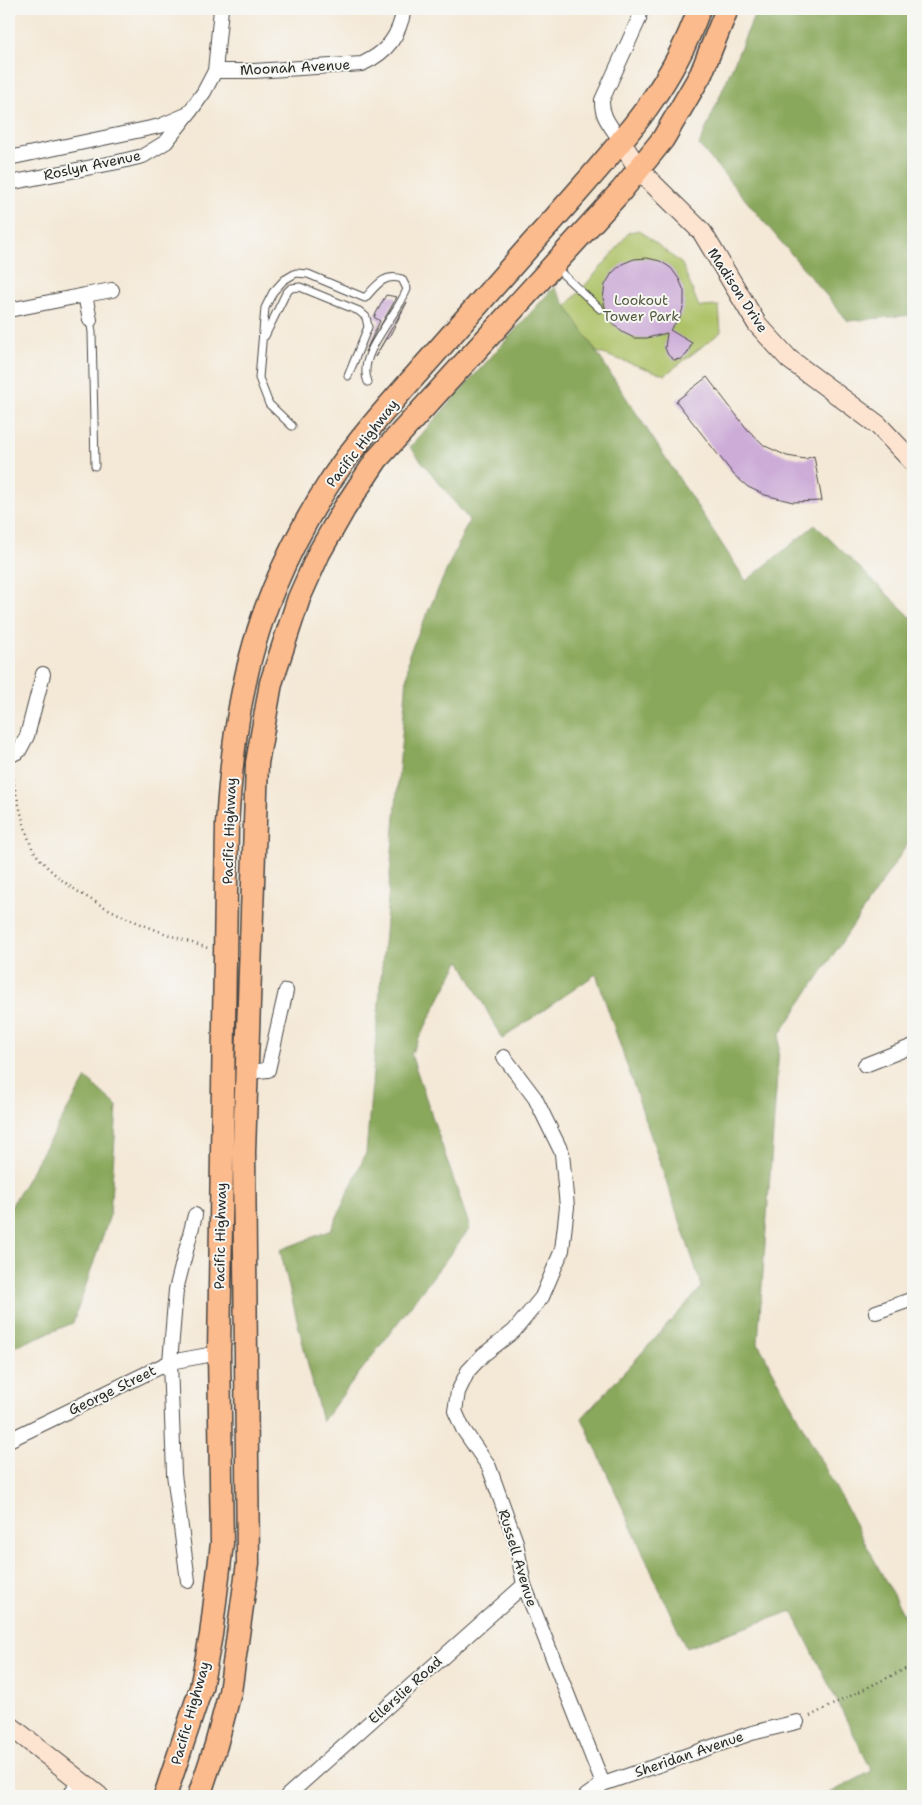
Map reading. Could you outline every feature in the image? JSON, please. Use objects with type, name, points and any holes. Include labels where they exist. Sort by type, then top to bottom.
[{"type":"highway","name":"Pacific Highway","points":[[165,1796],[201,1688],[211,1635],[222,1543],[219,1353],[227,825],[231,768],[239,708],[253,650],[273,590],[291,551],[334,476],[377,421],[622,143],[659,92],[678,58],[699,9]]},
{"type":"highway","name":"Pacific Highway","points":[[199,1796],[216,1745],[230,1692],[248,1563],[244,1162],[251,888],[257,764],[271,683],[299,598],[319,553],[340,516],[377,459],[640,170],[688,100],[717,38],[727,9]]},
{"type":"main road","name":"Madison Drive","points":[[622,143],[640,170],[702,232],[757,324],[789,359],[878,425],[913,462]]},
{"type":"main road","points":[[9,1725],[99,1796]]},
{"type":"street","name":"Roslyn Avenue","points":[[9,183],[143,156],[166,142],[190,113],[215,71],[221,9]]},
{"type":"street","name":"Moonah Avenue","points":[[215,71],[254,71],[362,64],[378,57],[390,46],[398,35],[404,9]]},
{"type":"street","points":[[622,143],[601,111],[602,100],[639,19],[640,9]]},
{"type":"street","name":"Roslyn Avenue","points":[[9,158],[160,126],[190,113]]},
{"type":"street","points":[[9,310],[112,290]]},
{"type":"street","points":[[85,295],[90,320]]},
{"type":"street","points":[[14,754],[28,736],[43,674]]},
{"type":"street","points":[[247,1072],[268,1070],[286,991]]},
{"type":"street","points":[[865,1065],[913,1046]]},
{"type":"street","name":"Russell Avenue","points":[[504,1057],[534,1098],[562,1153],[568,1207],[562,1250],[542,1297],[514,1332],[483,1355],[468,1372],[458,1392],[455,1411],[463,1429],[489,1467],[516,1542],[524,1585],[602,1784]]},
{"type":"street","name":"Pacific Highway","points":[[188,1581],[174,1474],[170,1362],[176,1290],[194,1214]]},
{"type":"street","points":[[876,1312],[913,1299]]},
{"type":"street","name":"George Street","points":[[9,1440],[170,1362],[219,1353]]},
{"type":"street","name":"Ellerslie Road","points":[[287,1796],[524,1585]]},
{"type":"street","name":"Sheridan Avenue","points":[[586,1796],[602,1784],[752,1733],[797,1722]]},
{"type":"street","points":[[70,1796],[78,1779]]},
{"type":"lane","points":[[553,265],[600,309]]},
{"type":"lane","points":[[292,426],[269,404],[259,378],[264,339],[265,308],[273,292],[284,280],[296,273],[308,274],[365,298],[384,278],[393,276],[402,279],[407,289],[402,302],[368,355],[364,373],[368,382]]},
{"type":"lane","points":[[264,339],[286,293],[292,288],[300,287],[359,311],[366,317],[368,327],[348,376]]},
{"type":"lane","points":[[90,320],[92,332],[95,466]]},
{"type":"path","points":[[9,766],[33,850],[60,879],[106,908],[177,939],[226,954]]},
{"type":"path","points":[[797,1722],[838,1704],[913,1665]]},
{"type":"green space","points":[[757,9],[913,9],[913,315],[848,321],[699,145]]},
{"type":"green space","name":"Lookout Tower Park","points":[[639,230],[682,264],[699,307],[719,306],[721,332],[665,375],[570,343],[554,320],[611,256],[629,232]]},
{"type":"green space","points":[[554,287],[746,581],[815,525],[913,619],[913,836],[780,1034],[758,1343],[913,1632],[913,1796],[824,1796],[872,1771],[792,1611],[686,1648],[582,1418],[702,1287],[596,974],[502,1039],[460,960],[411,1054],[470,1228],[322,1422],[280,1250],[331,1230],[366,1153],[409,654],[469,520],[410,447]]},
{"type":"green space","points":[[86,1078],[117,1106],[110,1215],[73,1323],[9,1349],[9,1210]]},
{"type":"building","points":[[647,258],[660,261],[671,268],[679,279],[684,291],[684,305],[680,317],[670,330],[692,343],[687,354],[681,359],[674,360],[668,355],[665,348],[667,333],[647,338],[634,338],[622,332],[612,323],[606,312],[603,298],[605,285],[612,273],[622,264],[634,259]]},
{"type":"building","points":[[386,295],[397,297],[365,352],[380,321],[374,317]]},
{"type":"building","points":[[407,302],[388,339],[386,338]]},
{"type":"building","points":[[707,377],[747,429],[765,446],[787,456],[805,459],[814,456],[822,501],[793,502],[765,495],[748,487],[734,475],[676,401]]}]
